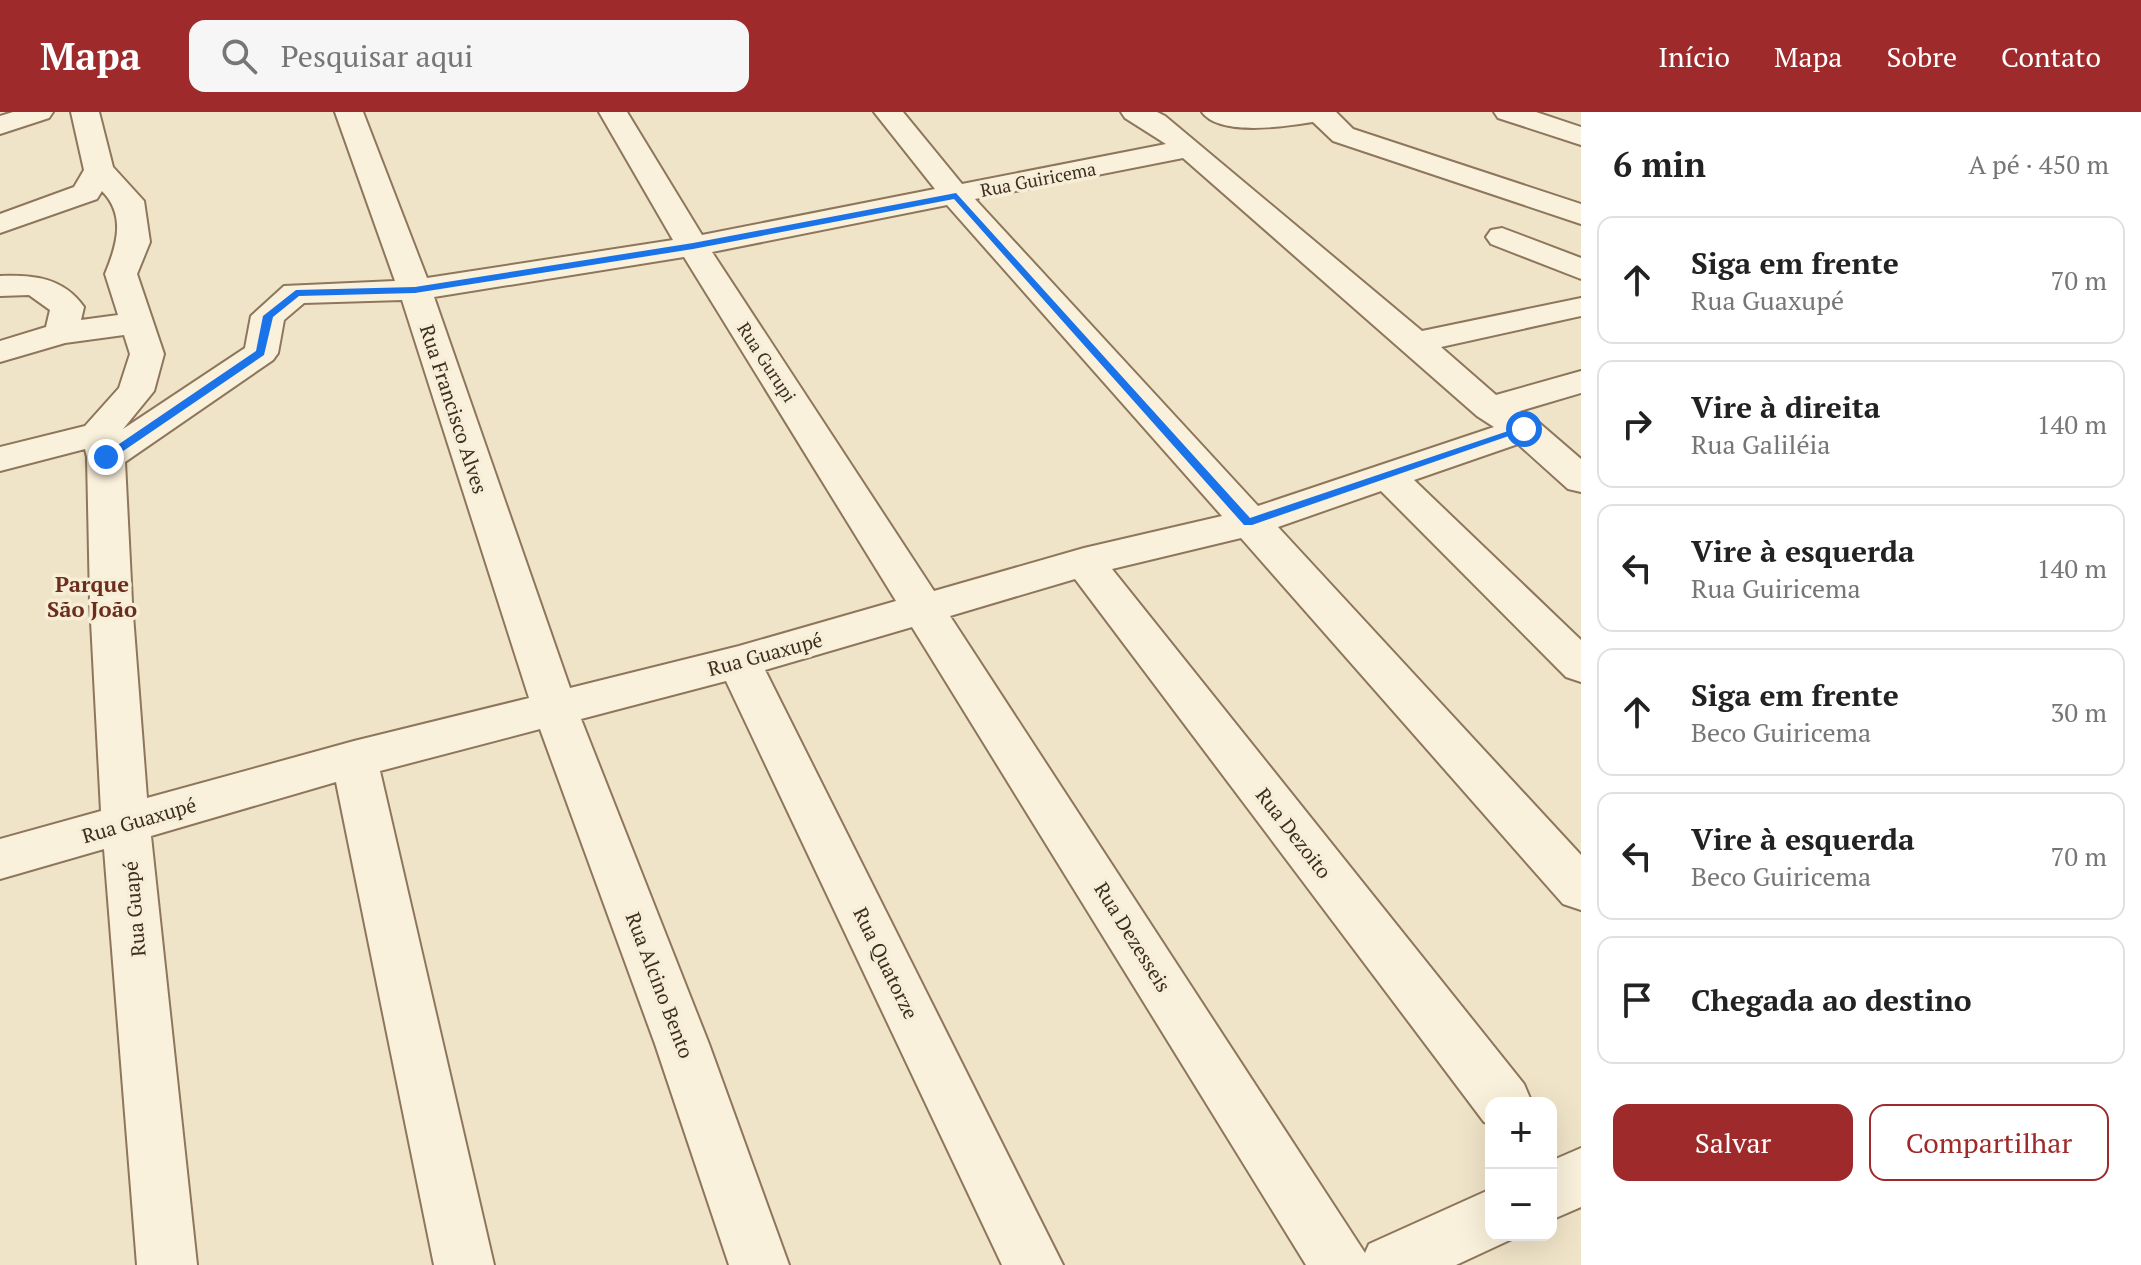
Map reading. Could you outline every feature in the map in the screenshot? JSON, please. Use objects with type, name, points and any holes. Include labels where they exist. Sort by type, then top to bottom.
[{"type":"street","points":[[0,126],[39,112]]},
{"type":"street","points":[[0,459],[102,446],[136,391],[147,354],[121,274],[134,242],[129,201],[99,170],[85,112]]},
{"type":"street","name":"Rua Francisco Alves","points":[[349,112],[415,290],[555,708]]},
{"type":"street","name":"Rua Gurupi","points":[[613,112],[693,246],[926,609]]},
{"type":"street","points":[[888,112],[956,196],[1581,889]]},
{"type":"street","points":[[1145,117],[1209,112]]},
{"type":"street","points":[[1216,112],[1225,119],[1321,112],[1343,135],[1536,197],[1581,215]]},
{"type":"street","points":[[1508,112],[1581,136]]},
{"type":"street","points":[[1145,117],[1189,148],[1415,343],[1581,480]]},
{"type":"street","name":"Rua Guiricema","points":[[102,446],[261,353],[268,316],[296,293],[415,290],[693,246],[1189,148]]},
{"type":"street","points":[[0,224],[86,193],[99,170]]},
{"type":"street","points":[[1502,237],[1581,269]]},
{"type":"street","points":[[0,286],[36,285],[67,307],[61,333]]},
{"type":"street","points":[[1415,343],[1577,307]]},
{"type":"street","points":[[0,352],[61,333],[136,323]]},
{"type":"street","name":"Rua Guaxupé","points":[[0,859],[354,759],[739,662],[1084,562],[1248,523],[1389,477],[1581,382]]},
{"type":"street","name":"Rua Guapé","points":[[102,446],[127,824],[167,1265]]},
{"type":"street","points":[[1389,477],[1581,666]]},
{"type":"street","name":"Rua Dezoito","points":[[1084,562],[1499,1097]]},
{"type":"street","name":"Rua Dezesseis","points":[[926,609],[1340,1265]]},
{"type":"street","name":"Rua Quatorze","points":[[739,662],[1033,1265]]},
{"type":"street","name":"Rua Alcino Bento","points":[[555,708],[682,1044],[759,1265]]},
{"type":"street","points":[[354,759],[464,1265]]},
{"type":"street","points":[[1390,1265],[1485,1221]]},
{"type":"district","name":"Parque São João","points":[[92,596]]},
{"type":"route","points":[[106,457],[261,353],[268,316],[296,293],[415,290],[693,246],[956,196],[1248,523],[1524,429]]}]
